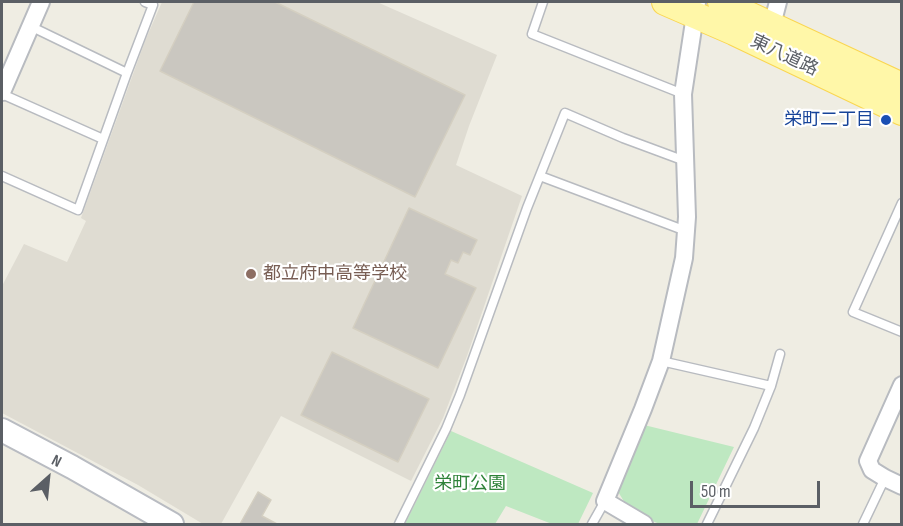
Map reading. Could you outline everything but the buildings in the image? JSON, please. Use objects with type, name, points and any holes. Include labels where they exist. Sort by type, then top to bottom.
[{"type":"main road","name":"東八道路","points":[[665,2],[696,8],[902,112]]},
{"type":"main road","name":"東八道路","points":[[721,2],[775,13],[902,86]]},
{"type":"street","points":[[2,93],[41,2]]},
{"type":"street","points":[[644,525],[605,501],[661,361],[684,258],[686,231],[683,94],[696,8]]},
{"type":"street","points":[[902,386],[868,461],[872,470],[902,486]]},
{"type":"street","points":[[2,430],[72,467],[172,525]]},
{"type":"lane","points":[[2,176],[78,210],[153,5],[145,2]]},
{"type":"lane","points":[[543,2],[532,34],[683,94]]},
{"type":"lane","points":[[30,26],[127,73]]},
{"type":"lane","points":[[2,93],[103,139]]},
{"type":"lane","points":[[399,525],[460,395],[523,218],[565,113],[685,161]]},
{"type":"lane","points":[[540,176],[686,231]]},
{"type":"lane","points":[[902,203],[853,312],[902,332]]},
{"type":"lane","points":[[707,525],[754,428],[771,386],[780,354]]},
{"type":"lane","points":[[661,361],[771,386]]},
{"type":"lane","points":[[863,525],[885,478]]},
{"type":"lane","points":[[592,525],[605,501]]},
{"type":"shaded area","name":"都立府中高等学校","points":[[162,2],[377,2],[497,55],[456,165],[522,196],[467,356],[443,418],[411,481],[281,416],[221,524],[203,524],[138,485],[2,413],[2,286],[24,244],[67,262],[86,221],[81,218],[145,41]]},
{"type":"green space","points":[[644,425],[734,447],[697,524],[660,524],[631,513],[617,490]]},
{"type":"green space","name":"栄町公園","points":[[451,431],[593,493],[578,524],[552,524],[506,506],[495,524],[405,524]]},
{"type":"place","name":"栄町二丁目","points":[[886,120]]},
{"type":"place","name":"都立府中高等学校","points":[[251,274]]}]
